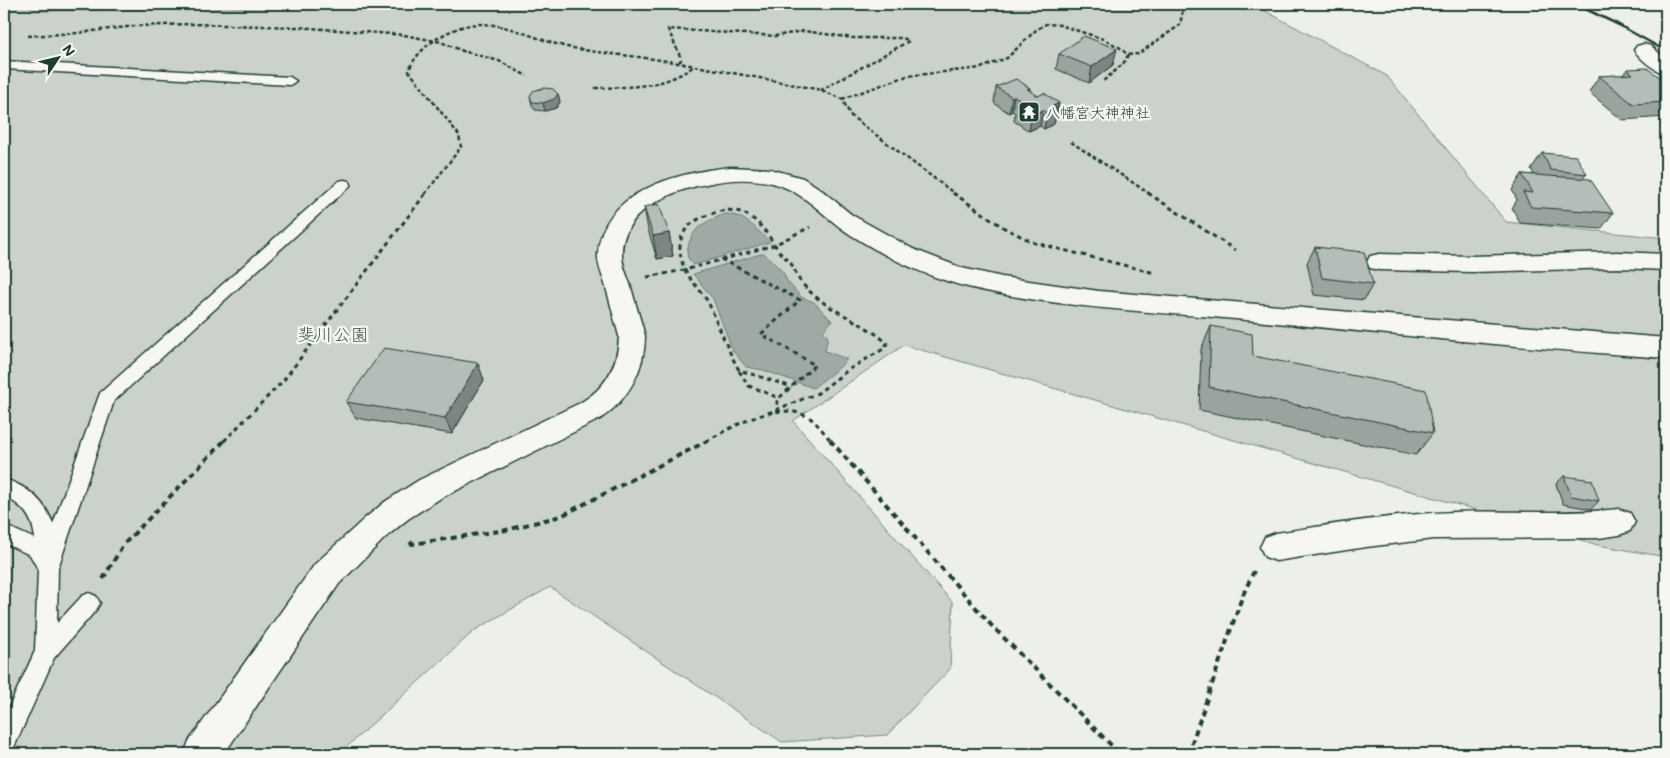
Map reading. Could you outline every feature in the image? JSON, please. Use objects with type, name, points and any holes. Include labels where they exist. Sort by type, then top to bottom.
[{"type":"street","points":[[1644,50],[1666,68]]},
{"type":"street","points":[[202,754],[327,574],[385,521],[430,489],[590,411],[606,400],[624,374],[633,346],[632,336],[610,258],[611,237],[615,226],[645,199],[669,188],[707,176],[736,173],[758,174],[794,183],[819,198],[841,218],[920,263],[968,279],[1042,293],[1308,319],[1666,348]]},
{"type":"street","points":[[1379,262],[1473,264],[1618,260],[1666,262]]},
{"type":"street","points":[[1276,547],[1413,528],[1456,525],[1590,526],[1619,522]]},
{"type":"lane","points":[[4,65],[290,81]]},
{"type":"lane","points":[[4,70],[63,68]]},
{"type":"lane","points":[[48,568],[106,398],[344,184]]},
{"type":"lane","points":[[4,488],[31,503],[39,511],[44,522],[48,568],[46,652]]},
{"type":"lane","points":[[8,541],[37,549],[48,568]]},
{"type":"lane","points":[[4,744],[46,652],[89,604]]},
{"type":"path","points":[[1128,55],[1138,54],[1180,24],[1184,4]]},
{"type":"path","points":[[28,36],[77,33],[135,26],[190,24],[298,27],[404,35],[441,42],[463,51],[499,61],[527,76]]},
{"type":"path","points":[[842,99],[907,76],[981,68],[1007,58],[1036,30],[1046,24],[1060,25],[1103,39],[1120,47],[1128,55]]},
{"type":"path","points":[[679,63],[681,60],[680,53],[668,34],[668,29],[775,36],[804,30],[853,38],[903,38],[909,40],[821,90]]},
{"type":"path","points":[[1102,82],[1123,64],[1128,55]]},
{"type":"path","points":[[595,88],[657,83],[687,73],[695,66]]},
{"type":"path","points":[[1071,142],[1235,250]]},
{"type":"path","points":[[768,413],[818,393],[848,370],[885,348],[887,342],[874,331],[842,315],[817,298],[800,281],[791,263],[774,245],[773,239],[765,230],[742,213],[726,210],[718,211],[692,221],[683,231],[679,243],[685,270],[708,302],[726,348],[749,386],[779,398]]},
{"type":"path","points":[[642,278],[685,270],[774,245],[814,225]]},
{"type":"path","points":[[721,260],[800,300],[762,334],[815,365],[777,400],[777,408]]},
{"type":"path","points":[[739,370],[793,386]]},
{"type":"path","points":[[385,521],[412,544],[506,530],[561,516],[756,416],[768,413],[805,415],[812,419],[992,626],[1120,754]]},
{"type":"path","points":[[1188,754],[1242,597],[1261,559],[1276,547]]},
{"type":"green space","name":"斐川公園","points":[[4,4],[81,4],[41,7],[30,5],[32,11],[291,7],[276,4],[1252,4],[1387,76],[1506,222],[1666,238],[1666,557],[1598,545],[904,345],[793,421],[953,603],[950,669],[887,735],[782,742],[550,587],[475,630],[339,754],[4,754]]},
{"type":"shaded area","points":[[725,214],[745,220],[770,242],[694,265],[689,260],[687,253],[694,232],[703,224]]},
{"type":"shaded area","points":[[764,253],[783,272],[787,281],[801,297],[814,302],[832,321],[823,331],[828,337],[825,351],[847,359],[840,367],[813,388],[763,370],[746,367],[733,351],[713,299],[693,274]]},
{"type":"building","points":[[1084,36],[1117,49],[1092,67],[1059,54]]},
{"type":"building","points":[[1647,68],[1661,78],[1666,78],[1666,102],[1633,104],[1599,76],[1633,74],[1627,69]]},
{"type":"building","points":[[1016,79],[1038,96],[1044,93],[1059,103],[1053,106],[1057,108],[1047,113],[1043,110],[1032,115],[1016,105],[1023,101],[1014,96],[1012,97],[996,87]]},
{"type":"building","points":[[543,88],[553,89],[558,94],[554,99],[543,103],[532,102],[530,96],[533,91]]},
{"type":"building","points":[[1542,153],[1576,156],[1587,174],[1551,170]]},
{"type":"building","points":[[1522,174],[1590,179],[1613,213],[1531,207],[1523,192],[1533,193]]},
{"type":"building","points":[[659,204],[669,233],[653,236],[644,207]]},
{"type":"building","points":[[1315,247],[1364,252],[1373,284],[1322,278]]},
{"type":"building","points":[[1211,326],[1252,334],[1253,356],[1426,390],[1433,433],[1209,387]]},
{"type":"building","points":[[384,348],[478,363],[445,418],[346,402]]},
{"type":"building","points":[[1564,476],[1592,480],[1599,501],[1571,496]]},
{"type":"railway","points":[[1575,4],[1619,25],[1666,51]]},
{"type":"place","name":"八幡宮大神神社","points":[[1029,112]]}]
